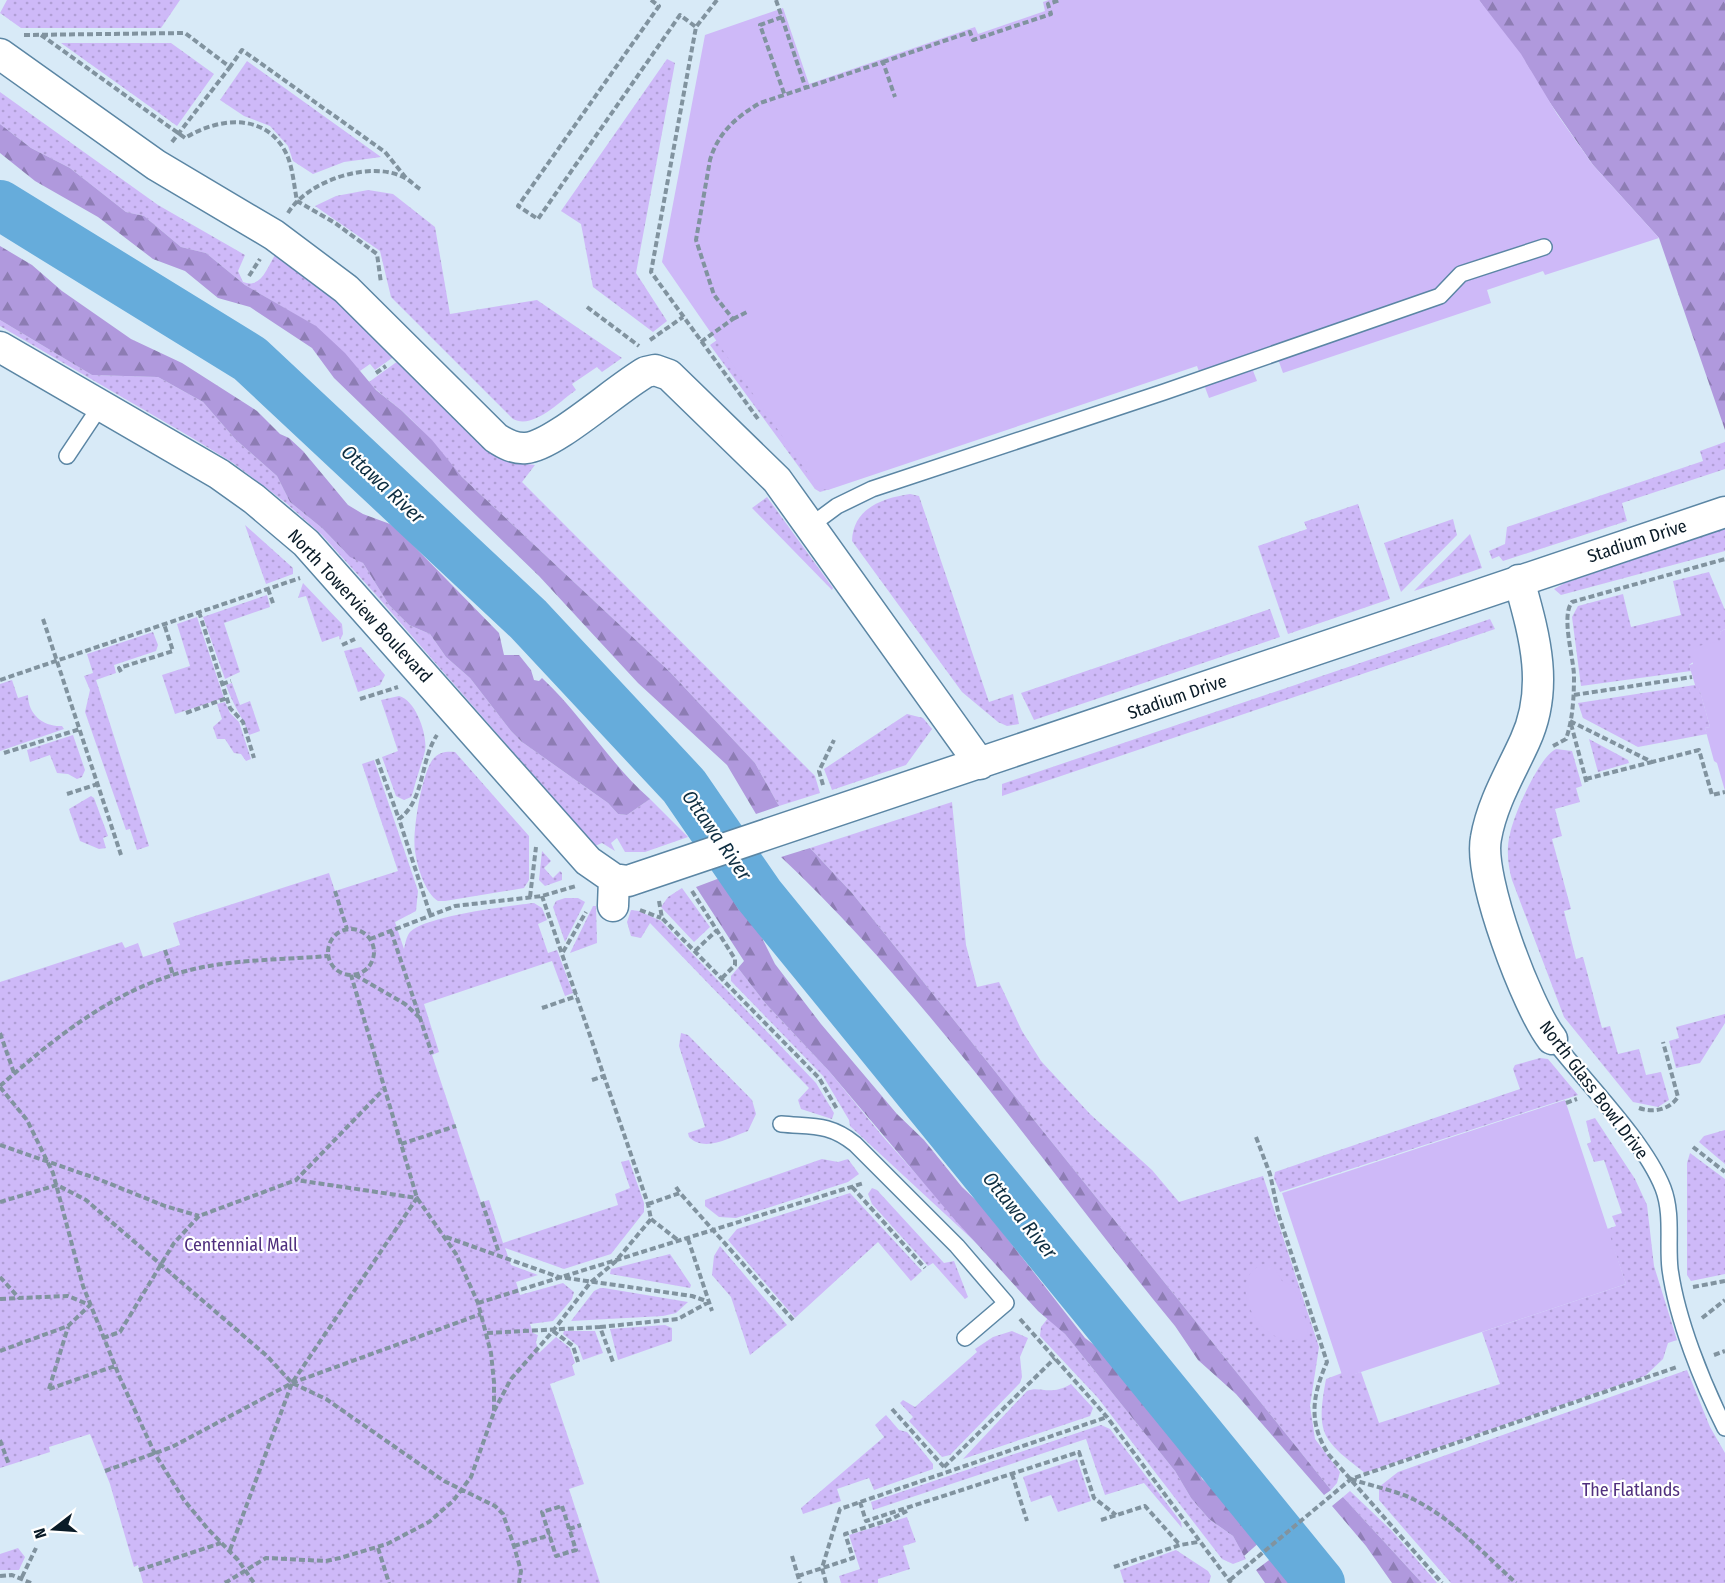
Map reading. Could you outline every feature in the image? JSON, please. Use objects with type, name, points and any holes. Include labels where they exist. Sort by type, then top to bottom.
[{"type":"street","points":[[9,44],[156,165],[274,235],[346,289],[503,442],[520,448],[540,444],[641,375],[651,370],[669,375],[777,480],[980,764]]},
{"type":"street","name":"North Towerview Boulevard","points":[[0,347],[219,474],[254,499],[306,543],[588,861],[612,892]]},
{"type":"street","name":"Stadium Drive","points":[[612,892],[663,882],[795,825],[1725,512]]},
{"type":"street","name":"North Glass Bowl Drive","points":[[1519,580],[1538,650],[1539,675],[1536,705],[1530,729],[1491,817],[1485,838],[1485,859],[1495,904],[1526,990],[1540,1022],[1552,1039]]},
{"type":"lane","points":[[810,526],[837,506],[872,489],[1153,396],[1440,296],[1461,274],[1544,247]]},
{"type":"lane","points":[[67,456],[101,405]]},
{"type":"lane","name":"North Glass Bowl Drive","points":[[1552,1039],[1642,1151],[1664,1189],[1675,1291],[1694,1354],[1725,1428]]},
{"type":"lane","points":[[781,1124],[830,1128],[839,1131],[855,1144],[957,1246],[1006,1303],[965,1338]]},
{"type":"path","points":[[651,0],[659,6],[518,206],[538,219],[680,15],[696,27]]},
{"type":"path","points":[[717,0],[696,27],[651,272],[761,424]]},
{"type":"path","points":[[776,0],[806,89]]},
{"type":"path","points":[[733,320],[714,295],[696,240],[710,160],[720,138],[734,120],[760,103],[970,32],[973,40],[1051,14],[1048,4],[1060,0]]},
{"type":"path","points":[[782,17],[760,25],[785,96]]},
{"type":"path","points":[[9,44],[41,35],[185,33],[230,67]]},
{"type":"path","points":[[41,35],[185,138],[207,126],[231,121],[264,129],[280,143],[286,154],[297,201],[335,223],[377,254],[382,291]]},
{"type":"path","points":[[156,165],[242,50],[386,152],[406,178],[420,189]]},
{"type":"path","points":[[883,62],[895,97]]},
{"type":"path","points":[[283,221],[297,201],[317,187],[362,172],[386,172],[406,178]]},
{"type":"path","points":[[587,307],[641,347]]},
{"type":"path","points":[[701,342],[747,312]]},
{"type":"path","points":[[631,354],[683,316]]},
{"type":"path","points":[[1549,748],[1566,739],[1570,721],[1574,695],[1573,659],[1567,618],[1572,602],[1725,559]]},
{"type":"path","points":[[0,680],[306,576]]},
{"type":"path","points":[[268,589],[274,606]]},
{"type":"path","points":[[199,612],[230,708],[243,722],[254,758]]},
{"type":"path","points":[[43,618],[121,855]]},
{"type":"path","points":[[121,672],[119,668],[173,651],[164,624]]},
{"type":"path","points":[[342,645],[358,636]]},
{"type":"path","points":[[1574,695],[1692,676]]},
{"type":"path","points":[[222,684],[231,681]]},
{"type":"path","points":[[360,699],[401,686]]},
{"type":"path","points":[[186,712],[227,698]]},
{"type":"path","points":[[1570,721],[1652,762]]},
{"type":"path","points":[[1570,721],[1586,782],[1699,750],[1712,795],[1725,792]]},
{"type":"path","points":[[4,753],[80,729]]},
{"type":"path","points":[[399,819],[410,811],[429,749],[440,729]]},
{"type":"path","points":[[819,771],[834,740]]},
{"type":"path","points":[[377,759],[430,914]]},
{"type":"path","points":[[67,794],[98,784]]},
{"type":"path","points":[[530,897],[537,838]]},
{"type":"path","points":[[663,882],[658,905],[662,918],[819,1078],[842,1117]]},
{"type":"path","points":[[370,939],[430,914],[474,902],[542,896],[580,885]]},
{"type":"path","points":[[335,891],[347,929]]},
{"type":"path","points":[[692,891],[736,963],[722,978]]},
{"type":"path","points":[[562,953],[612,892]]},
{"type":"path","points":[[542,896],[648,1204],[651,1219],[679,1242]]},
{"type":"path","points":[[352,975],[364,970],[373,959],[374,952],[370,939],[360,930],[347,929],[334,935],[328,956],[334,967],[405,1004],[420,1018]]},
{"type":"path","points":[[695,951],[717,930]]},
{"type":"path","points":[[391,931],[432,1054]]},
{"type":"path","points":[[165,950],[173,975]]},
{"type":"path","points":[[254,1583],[230,1550],[184,1500],[155,1454],[90,1305],[75,1264],[57,1185],[47,1161],[27,1120],[0,1086],[54,1039],[96,1010],[173,975],[213,966],[328,956]]},
{"type":"path","points":[[352,975],[383,1089],[417,1198],[432,1222],[446,1237],[467,1275],[478,1303],[487,1333],[494,1382],[494,1412]]},
{"type":"path","points":[[542,1008],[577,996]]},
{"type":"path","points":[[0,1033],[14,1073]]},
{"type":"path","points":[[1634,1106],[1647,1111],[1660,1110],[1678,1097],[1663,1042]]},
{"type":"path","points":[[592,1080],[604,1076]]},
{"type":"path","points":[[104,1338],[120,1332],[174,1243],[199,1216],[296,1180],[383,1089]]},
{"type":"path","points":[[401,1144],[456,1126]]},
{"type":"path","points":[[1256,1137],[1270,1174],[1279,1216],[1327,1362],[1314,1400],[1315,1430],[1329,1455],[1442,1583]]},
{"type":"path","points":[[0,1145],[165,1206],[199,1216]]},
{"type":"path","points":[[1693,1148],[1725,1172]]},
{"type":"path","points":[[296,1180],[417,1198]]},
{"type":"path","points":[[478,1303],[874,1180]]},
{"type":"path","points":[[0,1202],[57,1185],[86,1200],[267,1356],[292,1383],[327,1399],[444,1481],[495,1506],[503,1514],[514,1546],[520,1571],[519,1583]]},
{"type":"path","points":[[676,1187],[793,1320]]},
{"type":"path","points":[[852,1187],[925,1268]]},
{"type":"path","points":[[648,1204],[680,1192]]},
{"type":"path","points":[[230,1550],[292,1383],[417,1198]]},
{"type":"path","points":[[482,1202],[499,1254]]},
{"type":"path","points":[[225,1583],[266,1558],[326,1561],[378,1548],[429,1522],[463,1491],[475,1470],[494,1412],[511,1379],[554,1330],[590,1283],[615,1262],[651,1219]]},
{"type":"path","points":[[446,1237],[559,1277],[692,1296],[709,1302]]},
{"type":"path","points":[[687,1239],[712,1311]]},
{"type":"path","points":[[0,1277],[19,1298]]},
{"type":"path","points":[[1675,1291],[1725,1281]]},
{"type":"path","points":[[0,1299],[68,1296],[90,1305]]},
{"type":"path","points":[[1704,1327],[1701,1318],[1725,1300]]},
{"type":"path","points":[[487,1333],[600,1327],[678,1319],[709,1302]]},
{"type":"path","points":[[1006,1303],[1107,1417],[1230,1582],[1351,1479],[1683,1365]]},
{"type":"path","points":[[0,1351],[68,1326],[90,1305]]},
{"type":"path","points":[[105,1471],[155,1454],[292,1383],[481,1314]]},
{"type":"path","points":[[68,1326],[49,1389],[115,1366]]},
{"type":"path","points":[[600,1327],[613,1362]]},
{"type":"path","points":[[554,1330],[573,1346],[578,1362]]},
{"type":"path","points":[[1710,1346],[1712,1355],[1725,1351]]},
{"type":"path","points":[[944,1467],[1055,1358]]},
{"type":"path","points":[[892,1409],[947,1472]]},
{"type":"path","points":[[826,1583],[822,1568],[840,1509],[1107,1417]]},
{"type":"path","points":[[0,1440],[9,1465]]},
{"type":"path","points":[[860,1502],[866,1521],[913,1508],[1079,1452],[1094,1498],[1116,1515]]},
{"type":"path","points":[[1012,1474],[1027,1521]]},
{"type":"path","points":[[1351,1479],[1399,1493],[1431,1509],[1468,1538],[1516,1583]]},
{"type":"path","points":[[562,1506],[569,1529],[576,1550],[556,1556],[542,1512],[562,1506]]},
{"type":"path","points":[[1101,1520],[1144,1506],[1180,1545]]},
{"type":"path","points":[[798,1576],[853,1558],[845,1534],[890,1520],[913,1508]]},
{"type":"path","points":[[569,1529],[581,1525]]},
{"type":"path","points":[[514,1546],[550,1535]]},
{"type":"path","points":[[1114,1567],[1180,1545],[1198,1542]]},
{"type":"path","points":[[139,1570],[222,1543]]},
{"type":"path","points":[[22,1577],[36,1548]]},
{"type":"path","points":[[378,1548],[389,1583]]},
{"type":"path","points":[[792,1556],[800,1583]]},
{"type":"path","points":[[0,1576],[22,1577],[31,1583]]},
{"type":"green space","points":[[7,0],[180,0],[161,28],[21,28],[0,13]]},
{"type":"green space","points":[[1049,0],[1479,0],[1521,54],[1557,114],[1593,165],[1659,238],[1545,275],[1543,271],[1487,290],[1491,303],[1283,373],[1278,359],[1252,368],[1257,381],[1209,398],[1197,366],[828,490],[818,488],[662,262],[705,35],[783,8],[809,84],[975,27],[978,34],[1045,11],[1043,2]]},
{"type":"green space","points":[[1479,0],[1725,0],[1725,430],[1659,238],[1593,165]]},
{"type":"green space","points":[[61,43],[171,43],[214,74],[177,126]]},
{"type":"green space","points":[[667,59],[675,63],[636,273],[667,321],[653,332],[593,287],[581,224],[561,211]]},
{"type":"green space","points":[[247,61],[381,157],[344,162],[313,174],[293,161],[288,146],[270,126],[244,116],[220,100]]},
{"type":"green space","points":[[0,92],[158,205],[245,255],[238,271],[243,282],[254,283],[259,280],[275,255],[336,297],[395,356],[375,370],[370,364],[360,371],[315,326],[245,285],[206,253],[181,247],[144,216],[126,212],[70,168],[31,148],[0,124]]},
{"type":"green space","points":[[0,124],[31,148],[70,168],[126,212],[144,216],[181,247],[206,253],[245,285],[316,326],[345,353],[376,390],[432,440],[462,477],[670,672],[755,763],[779,806],[756,814],[727,765],[638,683],[539,576],[334,378],[312,348],[250,307],[218,298],[185,271],[153,259],[98,217],[35,181],[0,153]]},
{"type":"green space","points":[[368,190],[393,194],[435,227],[450,314],[537,300],[622,358],[602,372],[597,367],[572,384],[576,390],[538,418],[529,421],[513,419],[391,297],[380,251],[315,206],[336,196]]},
{"type":"green space","points":[[0,246],[32,265],[62,291],[131,339],[182,363],[257,411],[280,434],[289,438],[303,451],[348,505],[363,514],[390,524],[401,533],[499,633],[504,655],[519,655],[531,670],[534,680],[539,681],[542,678],[556,692],[621,770],[650,799],[627,815],[618,814],[608,803],[522,742],[470,678],[446,657],[430,634],[409,625],[389,605],[363,563],[350,557],[322,528],[290,502],[277,476],[235,439],[203,402],[158,377],[92,375],[0,320]]},
{"type":"green space","points":[[0,320],[92,375],[158,377],[203,402],[235,439],[277,476],[290,502],[322,528],[344,551],[363,563],[389,605],[409,625],[430,634],[446,657],[470,678],[522,742],[608,803],[618,814],[627,815],[650,799],[688,837],[645,852],[625,852],[617,838],[611,843],[615,851],[602,843],[595,846],[377,596],[322,535],[286,503],[233,463],[0,326]]},
{"type":"green space","points":[[724,335],[830,489],[820,492],[815,489],[710,345]]},
{"type":"green space","points":[[398,361],[486,450],[510,462],[535,465],[522,482],[815,776],[820,793],[779,806],[755,763],[670,672],[462,477],[433,442],[369,382]]},
{"type":"green space","points":[[1725,442],[1725,469],[1622,503],[1627,521],[1503,561],[1499,556],[1492,559],[1489,551],[1505,544],[1507,527],[1703,461],[1700,451]]},
{"type":"green space","points":[[910,494],[919,496],[989,702],[1013,694],[1019,724],[1007,726],[998,722],[962,692],[852,541],[858,520],[871,507],[890,498]]},
{"type":"green space","points":[[767,497],[833,588],[832,590],[752,508]]},
{"type":"green space","points":[[1358,504],[1390,599],[1288,634],[1258,546],[1307,529],[1304,522]]},
{"type":"green space","points":[[1453,519],[1457,535],[1401,592],[1384,543]]},
{"type":"green space","points":[[245,525],[293,568],[293,574],[266,584]]},
{"type":"green space","points":[[1725,529],[1725,551],[1561,595],[1554,589],[1565,583]]},
{"type":"green space","points":[[1470,534],[1482,568],[1414,591]]},
{"type":"green space","points":[[1709,572],[1725,610],[1725,629],[1720,632],[1723,641],[1689,665],[1691,671],[1581,686],[1572,617],[1578,606],[1623,594],[1631,627],[1681,615],[1673,581]]},
{"type":"green space","points":[[303,583],[342,624],[343,634],[340,640],[339,636],[322,642],[306,596],[298,598]]},
{"type":"green space","points":[[267,595],[270,607],[224,623],[240,672],[225,679],[203,617]]},
{"type":"green space","points":[[1270,609],[1280,637],[1034,720],[1021,693]]},
{"type":"green space","points":[[197,617],[224,698],[175,714],[162,675],[190,666],[177,624]]},
{"type":"green space","points":[[1490,619],[1495,629],[1002,796],[1002,784]]},
{"type":"green space","points":[[1725,629],[1725,791],[1705,728],[1710,727],[1699,688],[1696,688],[1689,665],[1693,664],[1689,648],[1722,641],[1720,632]]},
{"type":"green space","points":[[153,632],[158,645],[156,651],[114,665],[116,673],[96,680],[149,846],[137,850],[130,829],[126,830],[85,712],[90,690],[84,676],[93,673],[87,654]]},
{"type":"green space","points":[[361,647],[385,675],[380,685],[358,692],[344,651]]},
{"type":"green space","points":[[12,680],[18,698],[28,695],[31,708],[38,718],[55,726],[62,726],[64,729],[0,751],[0,684]]},
{"type":"green space","points":[[232,683],[240,705],[250,701],[260,731],[249,735],[226,685]]},
{"type":"green space","points":[[1695,685],[1699,687],[1710,727],[1705,728],[1707,734],[1638,747],[1583,718],[1578,703]]},
{"type":"green space","points":[[399,696],[411,704],[420,719],[425,737],[425,751],[413,792],[411,797],[404,800],[396,796],[382,757],[398,751],[381,700]]},
{"type":"green space","points":[[225,702],[230,713],[239,722],[251,759],[246,761],[241,754],[234,753],[225,739],[217,739],[213,727],[222,719],[217,704]]},
{"type":"green space","points":[[907,714],[923,718],[932,729],[906,765],[832,790],[824,769]]},
{"type":"green space","points":[[73,735],[85,770],[82,777],[77,779],[68,774],[57,773],[50,755],[30,762],[27,750]]},
{"type":"green space","points":[[1589,739],[1628,760],[1629,763],[1598,772]]},
{"type":"green space","points":[[1556,749],[1572,751],[1582,786],[1576,788],[1580,802],[1555,809],[1562,836],[1552,839],[1571,909],[1564,911],[1576,959],[1583,957],[1602,1028],[1610,1026],[1618,1054],[1639,1049],[1646,1075],[1661,1072],[1669,1100],[1658,1107],[1633,1102],[1564,1017],[1512,880],[1508,851],[1512,825],[1535,774],[1549,754]]},
{"type":"green space","points":[[443,752],[455,752],[529,836],[529,880],[524,888],[438,901],[429,892],[422,879],[414,842],[416,817],[425,777],[433,759]]},
{"type":"green space","name":"Centennial Mall","points":[[374,760],[418,891],[416,911],[395,922],[404,949],[410,932],[433,921],[534,903],[542,908],[547,920],[538,924],[548,953],[557,950],[573,993],[565,996],[552,961],[424,1004],[439,1052],[432,1055],[481,1202],[489,1200],[503,1243],[618,1205],[615,1194],[630,1188],[621,1162],[629,1160],[644,1203],[644,1212],[611,1254],[564,1269],[505,1248],[511,1265],[538,1275],[516,1282],[520,1295],[563,1283],[574,1292],[572,1299],[553,1321],[530,1324],[533,1333],[538,1335],[536,1342],[539,1353],[556,1337],[570,1348],[575,1363],[572,1365],[575,1375],[550,1384],[584,1484],[569,1489],[600,1583],[143,1583],[138,1565],[134,1567],[110,1484],[90,1434],[49,1447],[50,1452],[0,1468],[0,982],[122,942],[125,948],[138,943],[143,957],[180,945],[173,923],[329,873],[335,891],[398,871],[362,764]]},
{"type":"green space","points":[[91,796],[94,798],[108,836],[103,838],[106,848],[99,849],[80,841],[69,809]]},
{"type":"green space","points":[[952,802],[966,945],[977,987],[999,982],[1022,1031],[1041,1061],[1090,1114],[1152,1170],[1179,1202],[1263,1176],[1319,1347],[1310,1406],[1315,1439],[1340,1472],[1337,1483],[1331,1490],[852,893],[810,848]]},
{"type":"green space","points":[[810,848],[852,893],[1331,1490],[1324,1495],[1236,1394],[1198,1360],[1175,1326],[986,1085],[887,967],[781,857]]},
{"type":"green space","points":[[542,851],[551,861],[544,868],[553,878],[560,871],[562,880],[545,886],[539,880]]},
{"type":"green space","points":[[720,878],[760,934],[775,964],[821,1024],[897,1114],[924,1140],[962,1187],[982,1206],[1085,1338],[1105,1353],[1158,1414],[1196,1465],[1202,1479],[1223,1497],[1254,1536],[1261,1541],[1244,1556],[1233,1536],[1209,1519],[1191,1498],[1175,1471],[1065,1334],[1038,1311],[955,1220],[829,1071],[766,1004],[738,968],[744,961],[696,887]]},
{"type":"green space","points":[[682,888],[710,927],[694,942],[661,907],[668,897]]},
{"type":"green space","points":[[578,898],[585,902],[565,942],[553,907],[556,901]]},
{"type":"green space","points":[[593,906],[596,906],[597,943],[570,953]]},
{"type":"green space","points":[[631,910],[639,911],[661,921],[816,1083],[834,1113],[832,1119],[801,1109],[798,1100],[809,1088],[650,923],[641,938],[631,936],[627,922]]},
{"type":"green space","points":[[738,968],[766,1004],[829,1071],[884,1138],[985,1251],[850,1126],[849,1120],[823,1076],[731,981],[731,976]]},
{"type":"green space","points":[[1725,1014],[1725,1023],[1700,1063],[1676,1068],[1669,1041],[1679,1038],[1676,1027]]},
{"type":"green space","points":[[681,1033],[688,1035],[752,1100],[756,1114],[748,1131],[710,1144],[695,1142],[689,1137],[688,1133],[705,1127],[679,1046]]},
{"type":"green space","points":[[1540,1058],[1548,1059],[1578,1095],[1280,1192],[1274,1178],[1275,1172],[1520,1089],[1513,1069],[1515,1065]]},
{"type":"green space","points":[[1565,1100],[1626,1284],[1343,1378],[1282,1193]]},
{"type":"green space","points":[[1595,1118],[1635,1179],[1647,1205],[1654,1266],[1677,1340],[1668,1343],[1663,1359],[1645,1376],[1365,1473],[1339,1452],[1325,1434],[1322,1412],[1326,1379],[1342,1373],[1343,1377],[1361,1372],[1379,1423],[1500,1384],[1482,1332],[1626,1284],[1607,1229],[1616,1226],[1612,1216],[1622,1213],[1604,1160],[1594,1162],[1587,1144],[1591,1142],[1586,1121]]},
{"type":"green space","points":[[1725,1130],[1725,1164],[1699,1142],[1704,1136]]},
{"type":"green space","points":[[1690,1153],[1725,1179],[1725,1274],[1691,1281],[1687,1275],[1687,1163]]},
{"type":"green space","points":[[822,1159],[838,1162],[848,1159],[859,1174],[848,1182],[736,1218],[719,1217],[705,1206],[705,1200]]},
{"type":"green space","points":[[872,1188],[877,1190],[944,1263],[954,1261],[968,1297],[965,1299],[933,1263],[928,1266],[872,1204],[868,1194]]},
{"type":"green space","points":[[850,1193],[922,1271],[911,1281],[878,1242],[795,1318],[728,1240],[737,1229]]},
{"type":"green space","points":[[720,1246],[787,1325],[750,1355],[731,1297],[712,1275],[714,1256]]},
{"type":"green space","points":[[670,1254],[691,1285],[690,1288],[610,1274],[611,1269]]},
{"type":"green space","points":[[1264,1264],[1274,1267],[1282,1281],[1290,1285],[1300,1297],[1308,1331],[1306,1336],[1291,1340],[1277,1337],[1264,1328],[1254,1315],[1247,1300],[1246,1285],[1251,1273]]},
{"type":"green space","points":[[600,1288],[688,1302],[676,1313],[663,1316],[571,1321],[594,1291]]},
{"type":"green space","points":[[1048,1318],[1065,1334],[1175,1471],[1191,1498],[1209,1519],[1233,1536],[1246,1559],[1233,1564],[1222,1559],[1098,1398],[1040,1336],[1041,1327]]},
{"type":"green space","points":[[665,1325],[672,1328],[672,1341],[618,1360],[610,1329]]},
{"type":"green space","points":[[564,1331],[595,1331],[603,1353],[583,1360],[578,1346],[563,1334]]},
{"type":"green space","points":[[1012,1331],[1028,1338],[1020,1357],[1022,1377],[1020,1383],[950,1455],[942,1457],[909,1421],[913,1417],[900,1403],[903,1400],[915,1407],[977,1352],[975,1349],[993,1337]]},
{"type":"green space","name":"The Flatlands","points":[[1687,1370],[1710,1427],[1725,1453],[1725,1583],[1451,1583],[1379,1500],[1379,1487],[1398,1472]]},
{"type":"green space","points":[[1071,1384],[1093,1408],[1090,1416],[963,1459],[1027,1391],[1057,1390]]},
{"type":"green space","points":[[886,1415],[899,1430],[907,1432],[933,1464],[933,1469],[874,1490],[869,1478],[837,1489],[841,1501],[803,1514],[801,1508],[884,1437],[875,1425]]},
{"type":"green space","points":[[1101,1425],[1110,1429],[1181,1522],[1182,1528],[1144,1483],[1105,1495],[1086,1439],[873,1510],[871,1502]]},
{"type":"green space","points":[[1077,1459],[1091,1501],[1058,1512],[1051,1495],[1031,1502],[1023,1477]]},
{"type":"green space","points":[[1350,1491],[1391,1530],[1437,1583],[1422,1583],[1343,1497]]},
{"type":"green space","points":[[1343,1497],[1422,1583],[1392,1583],[1366,1546],[1332,1506]]},
{"type":"green space","points":[[907,1517],[916,1542],[903,1546],[910,1569],[878,1579],[878,1583],[841,1583],[839,1576],[860,1569],[849,1535]]},
{"type":"green space","points":[[18,1548],[25,1557],[19,1570],[0,1570],[0,1554]]},
{"type":"green space","points":[[1176,1550],[1208,1571],[1211,1576],[1209,1583],[1124,1583],[1120,1570]]},
{"type":"green space","points":[[1273,1557],[1291,1583],[1265,1583],[1256,1570]]},
{"type":"waterway","name":"Ottawa River","points":[[0,205],[250,359],[528,619],[684,786],[759,895],[1320,1583]]}]
